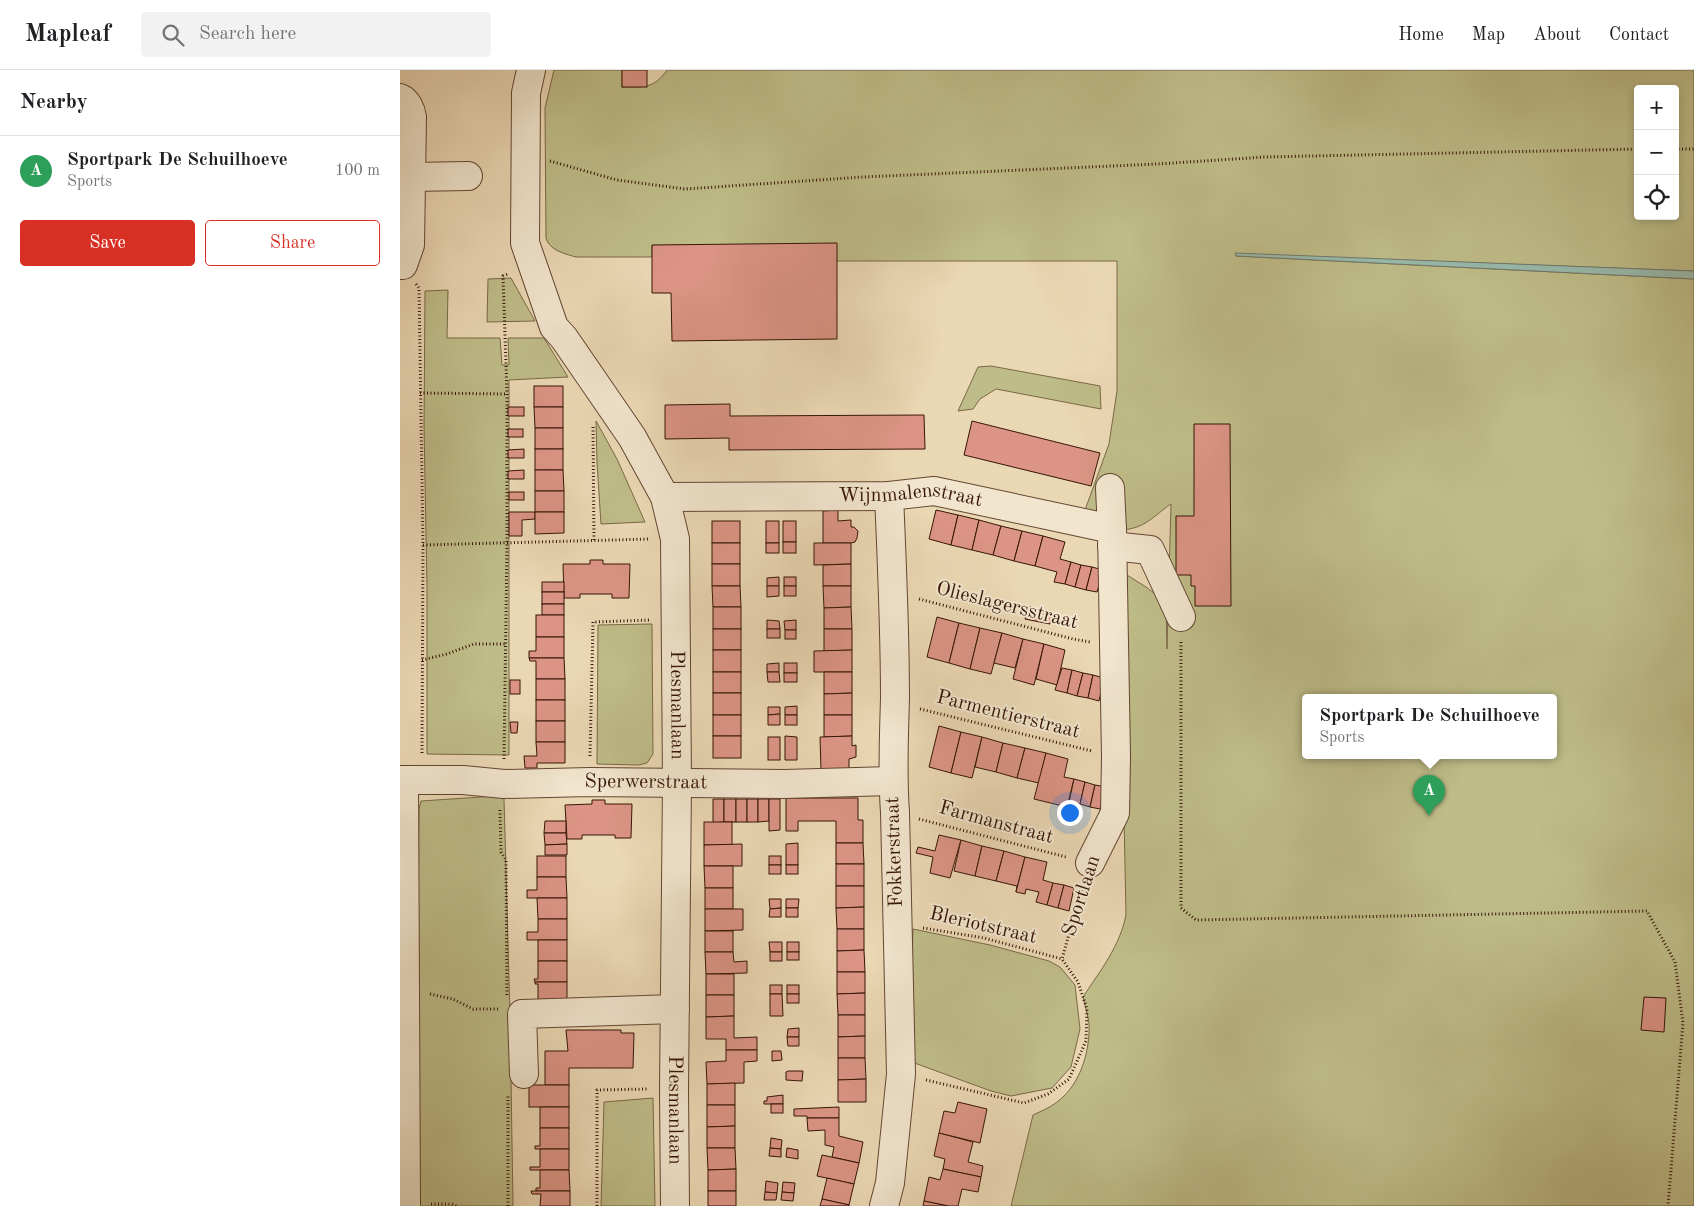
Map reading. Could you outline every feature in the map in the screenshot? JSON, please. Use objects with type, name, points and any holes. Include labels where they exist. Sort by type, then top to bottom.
[{"type":"street","name":"Plesmanlaan","points":[[530,70],[526,93],[525,153],[528,252],[554,327],[603,393],[632,438],[664,497],[675,538],[677,783],[674,1089],[675,1206]]},
{"type":"street","points":[[400,98],[403,99],[410,109],[412,117],[410,245],[402,265]]},
{"type":"street","points":[[411,177],[468,176]]},
{"type":"street","points":[[1110,488],[1112,537]]},
{"type":"street","name":"Wijnmalenstraat","points":[[664,497],[889,496],[934,491],[1112,537],[1150,550],[1181,617]]},
{"type":"street","name":"Fokkerstraat","points":[[884,1206],[890,1182],[901,1074],[895,812],[892,781],[895,698],[894,593],[889,496]]},
{"type":"street","name":"Sportlaan","points":[[1090,863],[1115,813],[1116,757],[1112,537]]},
{"type":"street","points":[[406,1206],[405,988],[408,780]]},
{"type":"street","name":"Sperwerstraat","points":[[408,780],[463,780],[504,784],[590,782],[784,784],[892,781]]},
{"type":"street","points":[[516,1082],[522,1014],[675,1009]]},
{"type":"path","points":[[1679,149],[1694,149]]},
{"type":"path","points":[[525,153],[617,180],[685,189],[863,177],[1147,165],[1265,157],[1634,150]]},
{"type":"path","points":[[508,996],[506,860],[501,852],[500,795],[504,784],[507,544],[507,394],[503,276],[528,252]]},
{"type":"path","points":[[402,265],[419,288],[423,545],[422,660],[408,780]]},
{"type":"path","points":[[420,393],[507,394]]},
{"type":"path","points":[[594,541],[593,416],[603,393]]},
{"type":"path","points":[[423,545],[675,538]]},
{"type":"path","name":"Olieslagersstraat","points":[[894,593],[1073,639],[1113,645]]},
{"type":"path","points":[[1181,617],[1181,908],[1196,920],[1647,911],[1675,962],[1683,1023],[1668,1206]]},
{"type":"path","points":[[590,782],[593,622],[676,619]]},
{"type":"path","points":[[422,660],[447,654],[474,644],[506,644]]},
{"type":"path","name":"Parmentierstraat","points":[[895,698],[913,708],[1116,757]]},
{"type":"path","name":"Farmanstraat","points":[[895,812],[1090,863]]},
{"type":"path","name":"Sportlaan","points":[[901,1074],[1024,1103],[1048,1094],[1069,1078],[1086,1041],[1088,1009],[1078,982],[1062,960],[1090,863]]},
{"type":"path","name":"Bleriotstraat","points":[[897,923],[984,938],[1062,960]]},
{"type":"path","points":[[405,988],[453,999],[473,1009],[494,1010],[501,1008]]},
{"type":"path","points":[[508,1206],[516,1082]]},
{"type":"path","points":[[597,1206],[597,1090],[674,1089]]},
{"type":"shaded area","points":[[554,70],[622,70],[622,87],[642,87],[653,84],[667,70],[1694,70],[1694,271],[1236,254],[1236,256],[1694,279],[1694,1206],[1011,1206],[1033,1115],[1060,1100],[1070,1090],[1084,1063],[1088,1043],[1089,1021],[1083,997],[1114,948],[1126,915],[1119,570],[1166,602],[1167,649],[1171,504],[1142,525],[1120,530],[1105,513],[1085,510],[1109,444],[1117,391],[1117,261],[837,261],[652,245],[652,257],[576,257],[562,253],[550,246],[546,238],[545,108]]},
{"type":"shaded area","points":[[1235,253],[1694,271],[1694,279],[1236,256]]},
{"type":"shaded area","points":[[511,278],[535,321],[487,322],[488,279]]},
{"type":"shaded area","points":[[448,290],[447,338],[500,338],[502,365],[509,365],[508,338],[544,338],[568,377],[509,380],[509,755],[427,754],[427,587],[424,427],[425,291]]},
{"type":"shaded area","points":[[991,366],[1100,386],[1101,409],[996,389],[980,399],[973,409],[958,411],[978,367]]},
{"type":"shaded area","points":[[596,421],[617,459],[645,522],[601,524]]},
{"type":"shaded area","points":[[652,624],[653,754],[647,763],[639,765],[597,764],[598,625]]},
{"type":"shaded area","points":[[496,796],[504,799],[513,1206],[416,1206],[419,809],[421,801]]},
{"type":"shaded area","points":[[913,929],[990,945],[1049,961],[1060,967],[1075,985],[1080,1029],[1071,1067],[1052,1088],[1011,1096],[991,1091],[909,1061]]},
{"type":"shaded area","points":[[653,1098],[655,1206],[601,1206],[604,1102]]},
{"type":"building","points":[[622,70],[647,70],[647,87],[622,87]]},
{"type":"building","points":[[837,243],[837,339],[672,341],[671,293],[652,293],[652,245]]},
{"type":"building","points":[[534,386],[563,386],[563,407],[534,407]]},
{"type":"building","points":[[730,404],[730,416],[924,415],[925,449],[729,450],[729,438],[665,439],[665,405]]},
{"type":"building","points":[[508,407],[524,407],[524,416],[508,416]]},
{"type":"building","points":[[534,407],[563,407],[563,428],[535,428]]},
{"type":"building","points":[[972,421],[1100,453],[1091,486],[964,455]]},
{"type":"building","points":[[1194,424],[1230,424],[1231,606],[1195,606],[1195,586],[1191,586],[1191,575],[1176,575],[1176,516],[1194,516]]},
{"type":"building","points":[[535,428],[563,428],[563,449],[535,449]]},
{"type":"building","points":[[508,429],[523,429],[523,437],[508,437]]},
{"type":"building","points":[[524,449],[524,458],[508,458],[508,450]]},
{"type":"building","points":[[535,449],[563,449],[563,470],[535,470]]},
{"type":"building","points":[[524,470],[524,479],[508,479],[508,471]]},
{"type":"building","points":[[535,470],[563,470],[564,491],[535,491]]},
{"type":"building","points":[[535,491],[564,491],[564,512],[535,512]]},
{"type":"building","points":[[509,492],[524,492],[524,500],[509,500]]},
{"type":"building","points":[[838,510],[838,521],[851,520],[851,527],[858,531],[857,538],[855,542],[851,543],[823,543],[823,511]]},
{"type":"building","points":[[936,510],[958,515],[951,545],[929,539]]},
{"type":"building","points":[[509,512],[535,512],[535,519],[522,520],[522,536],[509,536]]},
{"type":"building","points":[[535,512],[564,512],[564,533],[535,534]]},
{"type":"building","points":[[958,515],[979,520],[972,550],[951,545]]},
{"type":"building","points":[[979,520],[1001,526],[993,555],[972,550]]},
{"type":"building","points":[[712,521],[740,521],[740,543],[712,543]]},
{"type":"building","points":[[766,521],[779,521],[779,543],[766,543]]},
{"type":"building","points":[[783,521],[796,521],[796,542],[783,542]]},
{"type":"building","points":[[1001,526],[1022,531],[1014,561],[993,555]]},
{"type":"building","points":[[1022,531],[1043,536],[1035,566],[1014,561]]},
{"type":"building","points":[[1043,536],[1065,542],[1060,559],[1071,562],[1065,584],[1054,582],[1057,572],[1035,566]]},
{"type":"building","points":[[783,542],[796,542],[796,553],[783,553]]},
{"type":"building","points":[[712,543],[740,543],[740,564],[712,564]]},
{"type":"building","points":[[766,543],[779,543],[779,553],[766,553]]},
{"type":"building","points":[[814,543],[851,543],[851,564],[814,565]]},
{"type":"building","points":[[590,560],[603,560],[603,564],[630,564],[629,598],[612,598],[612,594],[580,594],[580,598],[564,598],[563,564],[590,564]]},
{"type":"building","points":[[1071,562],[1081,565],[1075,587],[1065,584]]},
{"type":"building","points":[[712,564],[740,564],[740,586],[712,586]]},
{"type":"building","points":[[851,564],[851,586],[823,586],[823,565]]},
{"type":"building","points":[[1081,565],[1092,567],[1086,590],[1075,587]]},
{"type":"building","points":[[1092,567],[1103,570],[1097,592],[1086,590]]},
{"type":"building","points":[[779,577],[779,586],[767,586],[767,578]]},
{"type":"building","points":[[784,577],[796,577],[796,586],[784,586]]},
{"type":"building","points":[[542,582],[564,582],[564,592],[542,592]]},
{"type":"building","points":[[712,586],[740,586],[741,607],[713,607]]},
{"type":"building","points":[[767,586],[779,586],[779,596],[767,597]]},
{"type":"building","points":[[784,586],[796,586],[796,596],[784,596]]},
{"type":"building","points":[[823,586],[851,586],[851,607],[824,608]]},
{"type":"building","points":[[542,592],[564,592],[564,604],[542,604]]},
{"type":"building","points":[[542,604],[564,604],[564,615],[542,615]]},
{"type":"building","points":[[1027,606],[1053,612],[1050,624],[1025,619]]},
{"type":"building","points":[[713,607],[741,607],[741,629],[713,629]]},
{"type":"building","points":[[851,607],[852,629],[824,629],[824,608]]},
{"type":"building","points":[[536,615],[564,615],[564,637],[536,637]]},
{"type":"building","points":[[937,617],[959,623],[949,663],[927,657]]},
{"type":"building","points":[[767,620],[779,621],[780,629],[767,629]]},
{"type":"building","points":[[796,620],[796,630],[785,630],[784,621]]},
{"type":"building","points":[[959,623],[980,628],[970,669],[949,663]]},
{"type":"building","points":[[980,628],[1002,633],[991,674],[970,669]]},
{"type":"building","points":[[713,629],[741,629],[741,650],[713,650]]},
{"type":"building","points":[[767,629],[780,629],[780,638],[767,638]]},
{"type":"building","points":[[824,629],[852,629],[852,650],[824,651]]},
{"type":"building","points":[[785,630],[796,630],[796,639],[785,639]]},
{"type":"building","points":[[1002,633],[1023,639],[1015,668],[994,663]]},
{"type":"building","points":[[536,637],[564,637],[564,658],[529,658],[529,651],[536,651]]},
{"type":"building","points":[[1023,639],[1044,644],[1034,685],[1013,679]]},
{"type":"building","points":[[1044,644],[1065,650],[1057,685],[1036,679]]},
{"type":"building","points":[[713,650],[741,650],[741,672],[713,672]]},
{"type":"building","points":[[852,650],[852,672],[814,672],[814,651]]},
{"type":"building","points":[[529,658],[564,658],[565,679],[536,679],[536,661],[530,661]]},
{"type":"building","points":[[779,663],[779,672],[767,672],[767,664]]},
{"type":"building","points":[[784,663],[797,663],[797,673],[784,673]]},
{"type":"building","points":[[1062,668],[1072,670],[1067,693],[1055,690]]},
{"type":"building","points":[[1072,670],[1083,673],[1077,696],[1067,693]]},
{"type":"building","points":[[713,672],[741,672],[741,693],[713,693]]},
{"type":"building","points":[[767,672],[779,672],[780,682],[768,682]]},
{"type":"building","points":[[824,672],[852,672],[852,693],[824,694]]},
{"type":"building","points":[[784,673],[797,673],[797,682],[784,682]]},
{"type":"building","points":[[1083,673],[1093,675],[1088,698],[1077,696]]},
{"type":"building","points":[[1093,675],[1104,678],[1099,701],[1088,698]]},
{"type":"building","points":[[536,679],[565,679],[565,700],[536,700]]},
{"type":"building","points":[[510,680],[520,680],[520,694],[510,694]]},
{"type":"building","points":[[713,693],[741,693],[741,715],[713,715]]},
{"type":"building","points":[[852,693],[852,715],[824,715],[824,694]]},
{"type":"building","points":[[536,700],[565,700],[565,721],[536,721]]},
{"type":"building","points":[[797,706],[797,715],[785,715],[785,707]]},
{"type":"building","points":[[768,707],[780,707],[780,714],[768,715]]},
{"type":"building","points":[[780,714],[780,725],[768,725],[768,715]]},
{"type":"building","points":[[713,715],[741,715],[741,736],[713,736]]},
{"type":"building","points":[[785,715],[797,715],[797,725],[785,725]]},
{"type":"building","points":[[824,715],[852,715],[852,736],[824,737]]},
{"type":"building","points":[[536,721],[565,721],[565,742],[536,742]]},
{"type":"building","points":[[510,722],[518,722],[517,733],[511,733]]},
{"type":"building","points":[[939,726],[961,732],[951,773],[929,767]]},
{"type":"building","points":[[961,732],[982,737],[972,778],[951,773]]},
{"type":"building","points":[[713,736],[741,736],[741,758],[713,758]]},
{"type":"building","points":[[785,736],[797,737],[797,760],[785,760]]},
{"type":"building","points":[[852,736],[852,746],[856,745],[856,757],[849,759],[849,769],[821,770],[820,737]]},
{"type":"building","points":[[768,737],[780,737],[780,760],[768,760]]},
{"type":"building","points":[[982,737],[1003,743],[996,772],[975,767]]},
{"type":"building","points":[[536,742],[565,742],[565,763],[537,763],[537,768],[525,768],[524,756],[537,756]]},
{"type":"building","points":[[1003,743],[1025,748],[1017,778],[996,772]]},
{"type":"building","points":[[1025,748],[1046,753],[1039,783],[1017,778]]},
{"type":"building","points":[[1046,753],[1068,759],[1064,777],[1074,779],[1067,807],[1034,799]]},
{"type":"building","points":[[1074,779],[1085,782],[1080,804],[1069,802]]},
{"type":"building","points":[[1085,782],[1095,785],[1090,807],[1080,804]]},
{"type":"building","points":[[1095,785],[1106,787],[1100,809],[1090,807]]},
{"type":"building","points":[[786,798],[858,798],[858,820],[863,820],[863,843],[836,843],[836,821],[798,821],[798,831],[786,831]]},
{"type":"building","points":[[713,799],[724,799],[724,822],[713,823]]},
{"type":"building","points":[[724,799],[736,799],[736,822],[724,822]]},
{"type":"building","points":[[736,799],[747,799],[747,822],[736,822]]},
{"type":"building","points":[[747,799],[758,799],[758,822],[747,822]]},
{"type":"building","points":[[758,799],[769,799],[769,821],[758,822]]},
{"type":"building","points":[[769,799],[780,799],[780,830],[769,831]]},
{"type":"building","points":[[592,800],[605,800],[605,804],[632,804],[631,838],[615,838],[615,835],[582,835],[582,839],[567,839],[565,805],[592,804]]},
{"type":"building","points":[[545,821],[566,821],[566,833],[544,833]]},
{"type":"building","points":[[704,822],[732,822],[732,845],[704,845]]},
{"type":"building","points":[[544,833],[566,833],[567,844],[545,845]]},
{"type":"building","points":[[939,835],[961,840],[950,878],[930,873],[933,857],[916,853],[918,847],[935,851]]},
{"type":"building","points":[[961,840],[982,846],[975,876],[954,871]]},
{"type":"building","points":[[798,843],[798,865],[786,865],[786,844]]},
{"type":"building","points":[[836,843],[863,843],[864,864],[836,864]]},
{"type":"building","points":[[567,844],[567,855],[545,855],[545,845]]},
{"type":"building","points":[[742,844],[742,866],[704,866],[704,845]]},
{"type":"building","points":[[982,846],[1004,851],[996,881],[975,876]]},
{"type":"building","points":[[1004,851],[1025,857],[1016,892],[1017,886],[996,881]]},
{"type":"building","points":[[537,856],[566,856],[566,877],[537,877]]},
{"type":"building","points":[[769,856],[781,856],[781,865],[769,865]]},
{"type":"building","points":[[1025,857],[1047,862],[1043,880],[1053,883],[1047,905],[1036,902],[1039,892],[1026,889],[1025,894],[1016,892]]},
{"type":"building","points":[[836,864],[864,864],[864,886],[836,886]]},
{"type":"building","points":[[769,865],[781,865],[781,874],[769,874]]},
{"type":"building","points":[[786,865],[798,865],[798,874],[786,874]]},
{"type":"building","points":[[704,866],[733,866],[733,888],[705,888]]},
{"type":"building","points":[[537,877],[566,877],[567,898],[527,898],[527,890],[537,890]]},
{"type":"building","points":[[1053,883],[1064,885],[1058,908],[1047,905]]},
{"type":"building","points":[[1064,885],[1074,888],[1069,911],[1058,908]]},
{"type":"building","points":[[836,886],[864,886],[864,907],[836,908]]},
{"type":"building","points":[[705,888],[733,888],[733,909],[705,909]]},
{"type":"building","points":[[537,898],[567,898],[567,919],[538,919]]},
{"type":"building","points":[[769,899],[781,899],[781,908],[770,909]]},
{"type":"building","points":[[786,899],[799,899],[798,908],[786,908]]},
{"type":"building","points":[[864,907],[864,929],[837,929],[836,908]]},
{"type":"building","points":[[781,908],[781,917],[769,917],[770,909]]},
{"type":"building","points":[[786,908],[798,908],[798,917],[786,917]]},
{"type":"building","points":[[705,909],[743,909],[743,930],[705,931]]},
{"type":"building","points":[[538,919],[567,919],[567,940],[527,940],[527,932],[538,932]]},
{"type":"building","points":[[837,929],[864,929],[864,950],[837,951]]},
{"type":"building","points":[[705,931],[733,931],[733,952],[705,952]]},
{"type":"building","points":[[538,940],[567,940],[567,961],[538,961]]},
{"type":"building","points":[[769,942],[782,942],[782,952],[770,952]]},
{"type":"building","points":[[787,942],[799,942],[799,952],[787,952]]},
{"type":"building","points":[[864,950],[865,972],[837,972],[837,951]]},
{"type":"building","points":[[705,952],[733,952],[734,962],[747,961],[747,973],[706,974]]},
{"type":"building","points":[[770,952],[782,952],[782,961],[770,961]]},
{"type":"building","points":[[787,952],[799,952],[799,960],[787,960]]},
{"type":"building","points":[[538,961],[567,961],[567,982],[535,982],[534,979],[538,979]]},
{"type":"building","points":[[837,972],[865,972],[865,993],[837,994]]},
{"type":"building","points":[[706,974],[734,974],[734,995],[706,995]]},
{"type":"building","points":[[535,982],[567,982],[567,1004],[538,1004],[538,984],[535,984]]},
{"type":"building","points":[[770,985],[782,985],[782,994],[770,994]]},
{"type":"building","points":[[787,985],[799,985],[799,994],[787,994]]},
{"type":"building","points":[[865,993],[865,1015],[838,1015],[837,994]]},
{"type":"building","points":[[770,994],[782,994],[783,1016],[770,1016]]},
{"type":"building","points":[[787,994],[799,994],[799,1003],[787,1003]]},
{"type":"building","points":[[706,995],[734,995],[734,1016],[706,1017]]},
{"type":"building","points":[[1644,997],[1666,998],[1664,1032],[1641,1030]]},
{"type":"building","points":[[838,1015],[865,1015],[865,1036],[838,1037]]},
{"type":"building","points":[[734,1016],[734,1038],[757,1037],[757,1050],[726,1050],[726,1039],[706,1039],[706,1017]]},
{"type":"building","points":[[799,1028],[799,1037],[787,1037],[788,1029]]},
{"type":"building","points":[[566,1030],[621,1030],[621,1033],[634,1033],[633,1068],[569,1068],[569,1085],[545,1085],[545,1051],[568,1051]]},
{"type":"building","points":[[865,1036],[865,1058],[838,1058],[838,1037]]},
{"type":"building","points":[[787,1037],[799,1037],[799,1046],[788,1046]]},
{"type":"building","points":[[726,1050],[757,1050],[757,1061],[744,1062],[744,1083],[707,1084],[706,1062],[726,1061]]},
{"type":"building","points":[[772,1051],[781,1051],[782,1060],[772,1061]]},
{"type":"building","points":[[838,1058],[865,1058],[866,1079],[838,1080]]},
{"type":"building","points":[[803,1071],[802,1081],[786,1080],[786,1072]]},
{"type":"building","points":[[866,1079],[866,1102],[838,1102],[838,1080]]},
{"type":"building","points":[[735,1083],[735,1105],[707,1105],[707,1084]]},
{"type":"building","points":[[529,1085],[569,1085],[569,1107],[529,1107]]},
{"type":"building","points":[[783,1095],[783,1104],[764,1104],[764,1101],[767,1101],[767,1097]]},
{"type":"building","points":[[958,1102],[987,1109],[980,1143],[939,1133],[944,1111],[955,1113]]},
{"type":"building","points":[[771,1104],[783,1104],[783,1113],[771,1113]]},
{"type":"building","points":[[707,1105],[735,1105],[735,1126],[707,1127]]},
{"type":"building","points":[[540,1107],[569,1107],[569,1128],[540,1128]]},
{"type":"building","points":[[839,1107],[839,1118],[794,1116],[794,1109]]},
{"type":"building","points":[[807,1118],[839,1118],[839,1136],[863,1142],[859,1163],[832,1157],[834,1147],[825,1145],[825,1130],[808,1131]]},
{"type":"building","points":[[735,1126],[735,1148],[707,1148],[707,1127]]},
{"type":"building","points":[[540,1128],[569,1128],[569,1149],[535,1149],[535,1146],[540,1146]]},
{"type":"building","points":[[939,1133],[973,1142],[968,1162],[983,1166],[981,1177],[943,1169],[945,1159],[934,1156]]},
{"type":"building","points":[[771,1138],[782,1140],[781,1149],[770,1148]]},
{"type":"building","points":[[707,1148],[735,1148],[736,1169],[708,1170]]},
{"type":"building","points":[[770,1148],[781,1149],[781,1157],[769,1156]]},
{"type":"building","points":[[787,1148],[798,1150],[798,1159],[786,1157]]},
{"type":"building","points":[[540,1149],[569,1149],[569,1170],[530,1170],[530,1167],[540,1167]]},
{"type":"building","points":[[822,1155],[859,1163],[854,1184],[817,1176]]},
{"type":"building","points":[[736,1169],[736,1191],[708,1191],[708,1170]]},
{"type":"building","points":[[943,1169],[981,1177],[978,1192],[962,1189],[958,1206],[924,1201],[929,1177],[940,1180]]},
{"type":"building","points":[[540,1170],[569,1170],[570,1191],[536,1191],[536,1188],[540,1188]]},
{"type":"building","points":[[827,1178],[854,1184],[849,1205],[822,1199]]},
{"type":"building","points":[[766,1181],[778,1183],[777,1193],[765,1192]]},
{"type":"building","points":[[783,1182],[795,1183],[794,1193],[782,1192]]},
{"type":"building","points":[[531,1191],[570,1191],[570,1206],[540,1206],[541,1194],[532,1194]]},
{"type":"building","points":[[708,1191],[736,1191],[736,1206],[708,1206]]},
{"type":"building","points":[[765,1192],[777,1193],[776,1200],[764,1200]]},
{"type":"building","points":[[782,1192],[794,1193],[793,1201],[781,1200]]},
{"type":"building","points":[[822,1199],[849,1205],[849,1206],[820,1206]]},
{"type":"building","points":[[924,1201],[948,1206],[923,1206]]},
{"type":"place","name":"Sportpark De Schuilhoeve","points":[[1429,816]]}]
